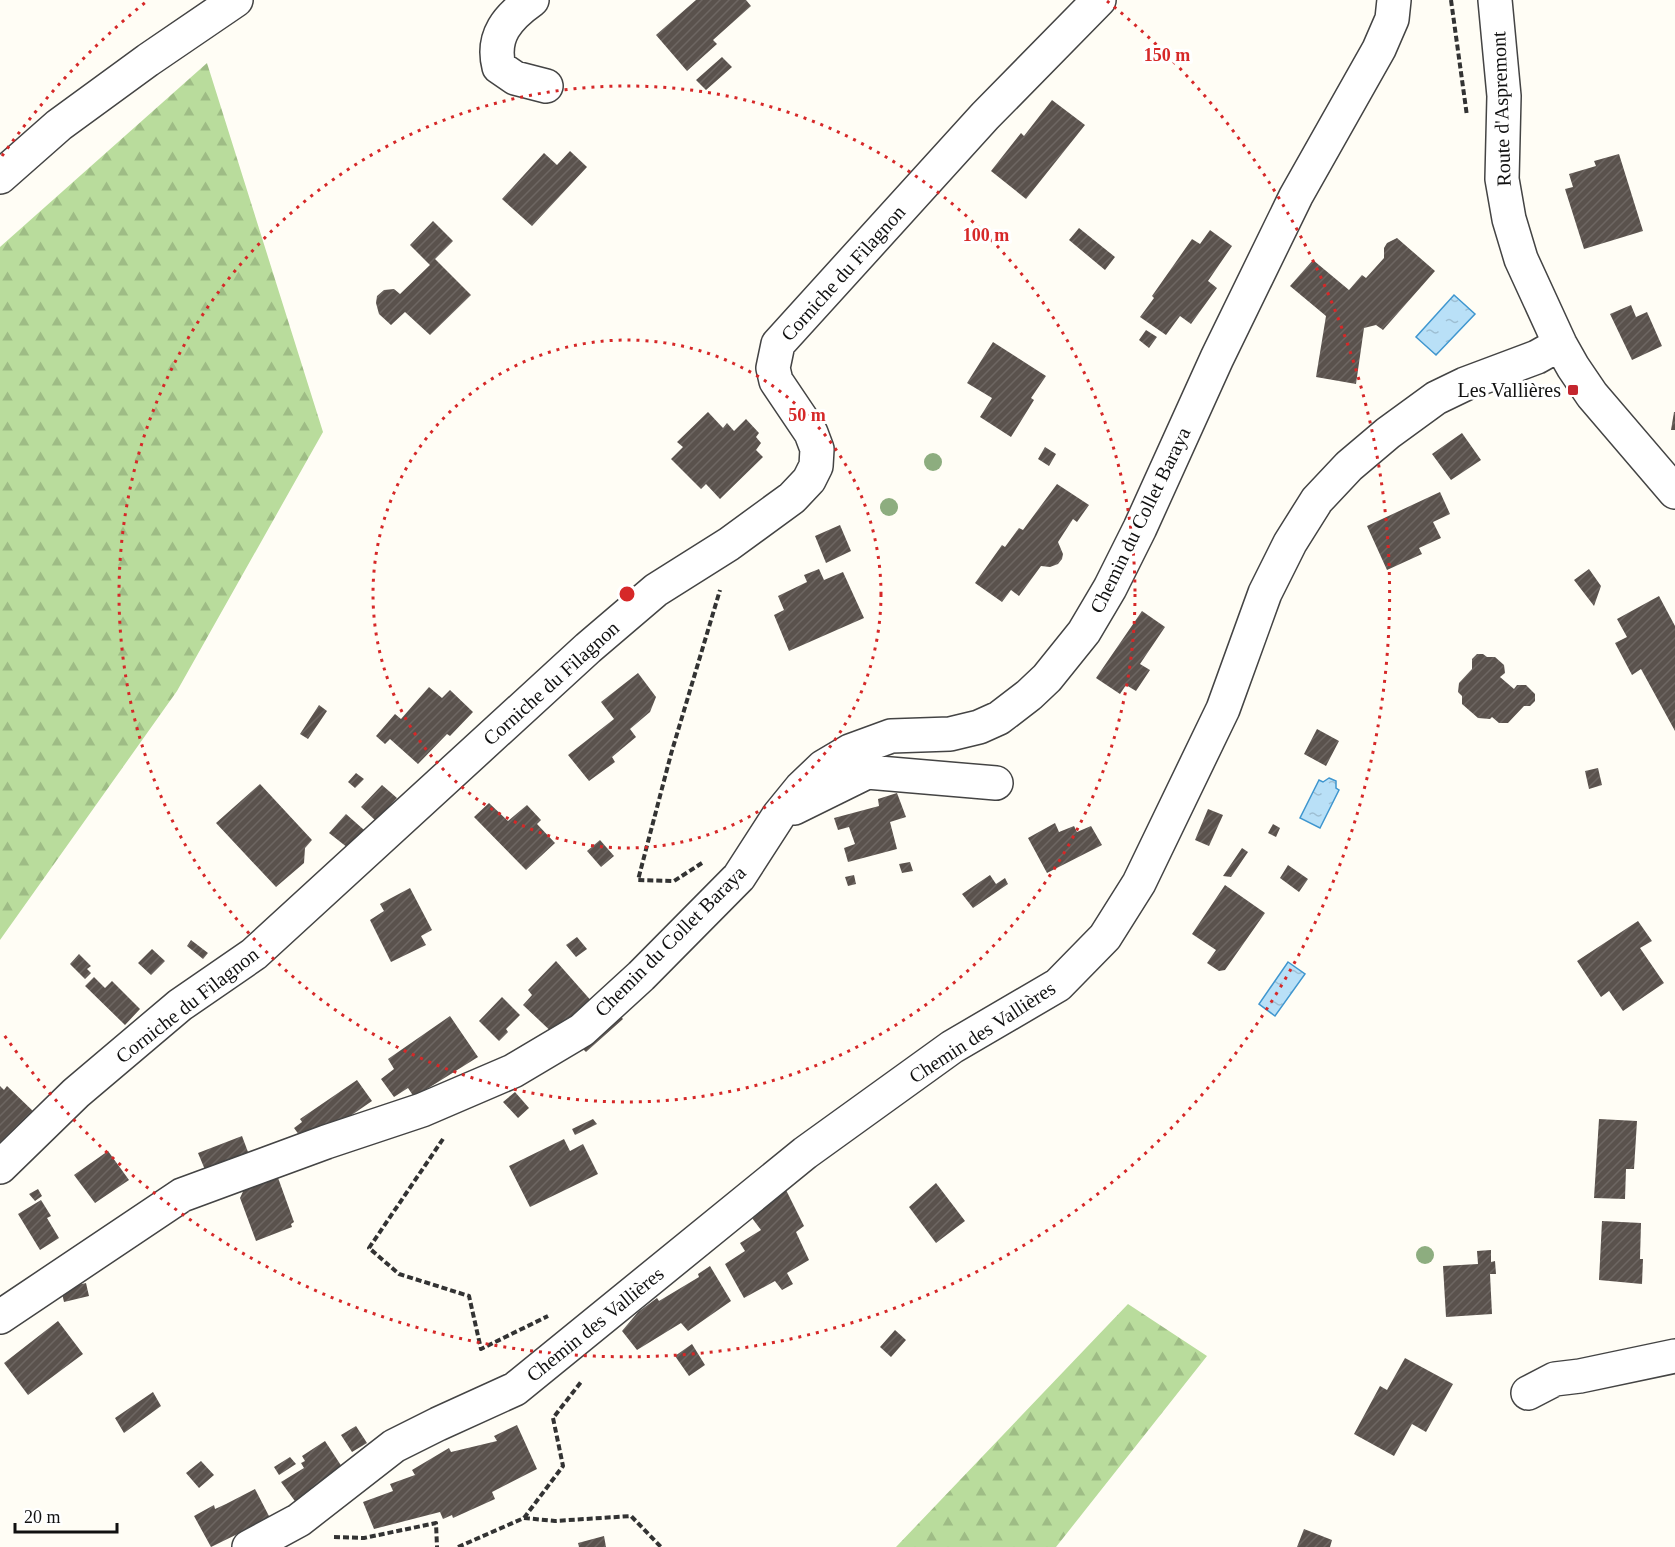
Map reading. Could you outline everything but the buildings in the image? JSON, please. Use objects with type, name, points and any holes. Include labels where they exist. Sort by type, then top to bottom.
[{"type":"street","points":[[0,177],[59,125],[236,0]]},
{"type":"street","points":[[532,0],[515,12],[504,25],[497,42],[496,56],[499,67],[515,78],[546,86]]},
{"type":"street","name":"Corniche du Filagnon","points":[[0,1167],[76,1093],[180,1005],[254,954],[656,590],[729,544],[792,498],[809,480],[816,466],[817,449],[811,433],[776,381],[773,368],[778,344],[986,116],[1099,0]]},
{"type":"street","name":"Chemin du Collet Baraya","points":[[0,1317],[182,1195],[326,1142],[422,1110],[513,1071],[582,1030],[641,976],[739,877],[779,815],[801,788],[823,767],[850,751],[891,736],[950,734],[979,727],[999,718],[1047,678],[1084,632],[1110,588],[1140,528],[1217,358],[1296,196],[1379,50],[1392,19],[1394,0]]},
{"type":"street","name":"Route d'Aspremont","points":[[1495,0],[1504,96],[1502,178],[1509,219],[1521,259],[1560,344],[1592,394],[1675,492]]},
{"type":"street","name":"Chemin des Vallières","points":[[249,1547],[299,1520],[394,1446],[516,1389],[805,1153],[952,1047],[1058,985],[1105,937],[1139,883],[1223,709],[1265,593],[1290,543],[1317,500],[1356,459],[1436,398],[1465,384],[1537,357],[1560,344]]},
{"type":"street","points":[[779,815],[867,772],[996,783]]},
{"type":"street","points":[[1528,1393],[1556,1379],[1675,1356]]},
{"type":"path","points":[[703,863],[674,881],[638,880],[671,754],[730,558],[729,544]]},
{"type":"path","points":[[446,1133],[369,1248],[399,1274],[469,1296],[482,1349],[553,1313]]},
{"type":"path","points":[[524,1518],[562,1466],[552,1418],[586,1375]]},
{"type":"path","points":[[458,1547],[524,1518],[555,1521],[631,1516],[661,1547]]},
{"type":"path","points":[[299,1520],[312,1537],[364,1538],[436,1523],[437,1547]]},
{"type":"green space","points":[[207,63],[323,432],[177,691],[0,940],[0,247]]},
{"type":"green space","points":[[1128,1304],[1207,1356],[1056,1547],[896,1547]]},
{"type":"water","points":[[1454,295],[1475,314],[1436,355],[1416,337]]},
{"type":"water","points":[[1329,778],[1336,781],[1336,788],[1339,790],[1320,828],[1300,818],[1319,780],[1323,782]]},
{"type":"water","points":[[1288,962],[1305,974],[1275,1016],[1259,1004]]},
{"type":"place","name":"Les Vallières","points":[[1573,390]]}]
